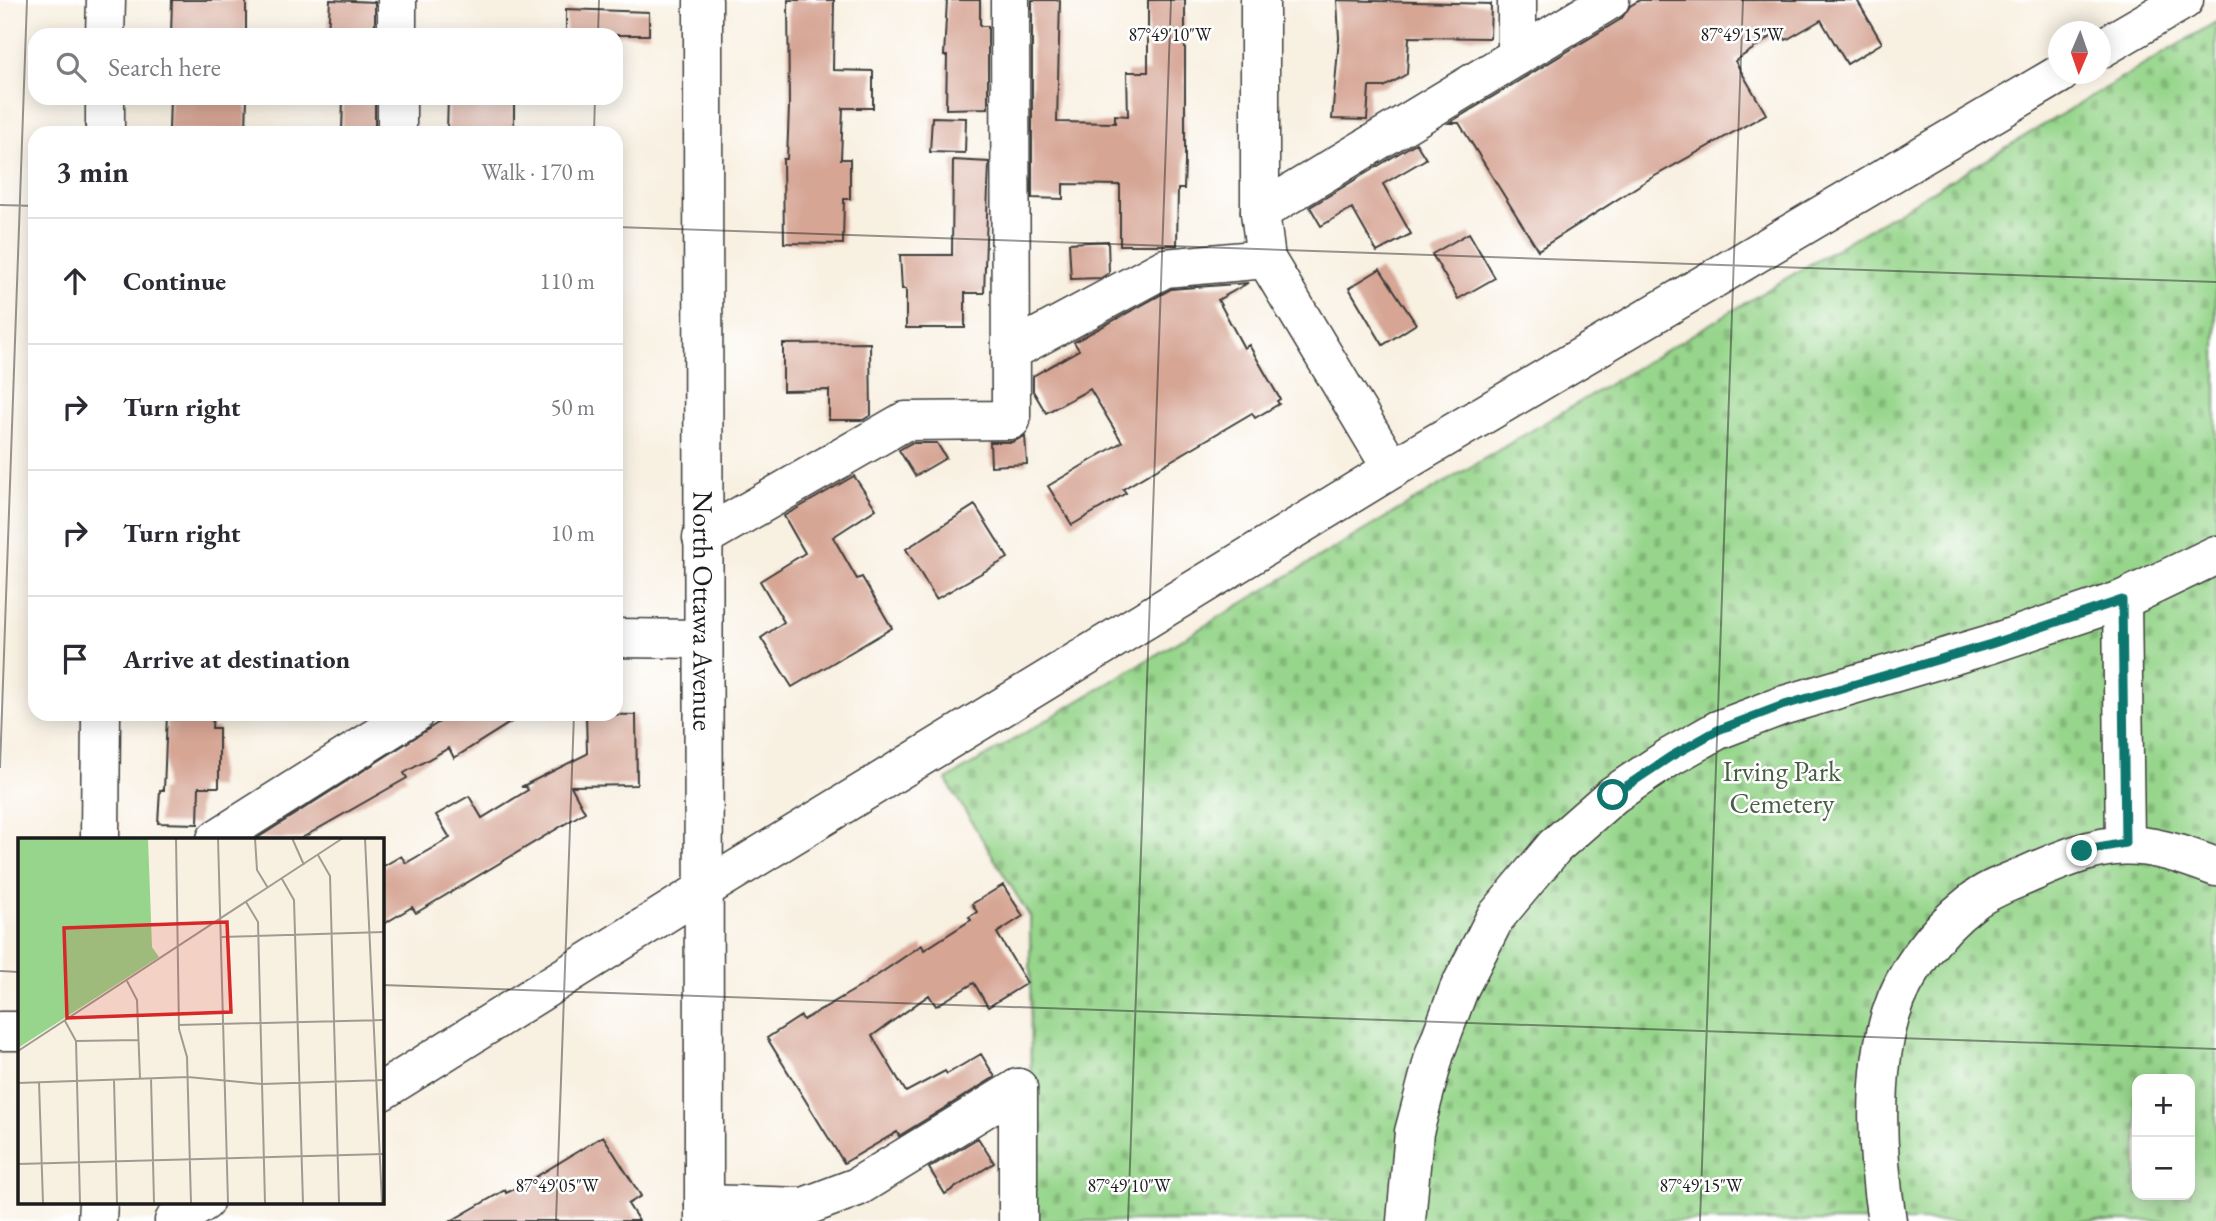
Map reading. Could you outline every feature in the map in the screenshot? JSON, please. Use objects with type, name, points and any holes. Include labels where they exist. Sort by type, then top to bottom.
[{"type":"main road","points":[[106,0],[106,28]]},
{"type":"main road","points":[[397,0],[397,28]]},
{"type":"main road","name":"North Ottawa Avenue","points":[[703,0],[704,1212]]},
{"type":"main road","points":[[702,538],[905,421],[1011,420],[1010,0]]},
{"type":"main road","points":[[1260,0],[1260,212],[1266,259],[1392,469]]},
{"type":"main road","points":[[1517,0],[1517,56]]},
{"type":"main road","points":[[1260,212],[1610,0]]},
{"type":"main road","points":[[2111,43],[2184,0]]},
{"type":"main road","points":[[383,1090],[703,890],[1392,469],[2048,81]]},
{"type":"main road","points":[[105,105],[105,126]]},
{"type":"main road","points":[[397,105],[397,126]]},
{"type":"main road","points":[[1011,351],[1165,268],[1266,259]]},
{"type":"main road","points":[[1406,1221],[1414,1132],[1435,1053],[1459,989],[1496,918],[1555,846],[1613,795],[1670,757],[1718,730],[1781,706],[1991,644],[2122,600],[2216,555]]},
{"type":"main road","points":[[2122,600],[2125,843]]},
{"type":"main road","points":[[623,639],[703,639]]},
{"type":"main road","points":[[100,838],[101,721]]},
{"type":"main road","points":[[218,838],[396,721]]},
{"type":"main road","points":[[1887,1221],[1880,1174],[1882,1066],[1891,1014],[1911,972],[1935,937],[1972,901],[2082,851],[2125,843],[2181,854],[2216,867]]},
{"type":"main road","points":[[0,1031],[18,1031]]},
{"type":"main road","points":[[704,1212],[804,1207],[857,1187],[1018,1088],[1018,1221]]},
{"type":"main road","points":[[173,1221],[201,1204]]},
{"type":"green space","name":"Irving Park Cemetery","points":[[2216,22],[2216,1221],[1031,1221],[1030,917],[946,780]]},
{"type":"building","points":[[172,0],[246,0],[246,28],[171,28]]},
{"type":"building","points":[[330,0],[375,2],[375,28],[328,28]]},
{"type":"building","points":[[788,0],[834,0],[833,70],[873,71],[873,108],[843,108],[841,159],[850,159],[850,199],[844,199],[843,244],[784,243],[783,159],[787,159],[789,107]]},
{"type":"building","points":[[947,0],[980,0],[980,26],[988,26],[988,108],[946,109],[947,56],[944,56]]},
{"type":"building","points":[[1032,0],[1060,0],[1057,122],[1115,123],[1115,115],[1128,116],[1127,72],[1148,72],[1148,0],[1185,0],[1185,162],[1184,189],[1178,189],[1177,245],[1120,245],[1120,185],[1063,184],[1063,199],[1032,198]]},
{"type":"building","points":[[1337,0],[1491,4],[1490,38],[1409,37],[1407,74],[1384,87],[1369,87],[1367,120],[1332,119],[1339,38]]},
{"type":"building","points":[[1640,0],[1857,0],[1882,43],[1847,64],[1821,20],[1786,40],[1780,31],[1735,61],[1766,114],[1646,181],[1538,250],[1459,123],[1449,123],[1621,19],[1630,6]]},
{"type":"building","points":[[566,9],[649,12],[649,35],[623,35],[623,28],[566,28]]},
{"type":"building","points":[[170,105],[247,105],[246,126],[169,126]]},
{"type":"building","points":[[343,105],[375,105],[375,126],[342,126]]},
{"type":"building","points":[[448,105],[514,105],[514,126],[447,126]]},
{"type":"building","points":[[932,117],[966,118],[965,153],[930,152]]},
{"type":"building","points":[[1416,143],[1426,159],[1383,184],[1411,234],[1377,252],[1352,208],[1321,226],[1310,207]]},
{"type":"building","points":[[953,160],[989,162],[984,293],[965,293],[965,328],[906,328],[906,289],[902,289],[900,255],[952,255]]},
{"type":"building","points":[[1469,233],[1495,278],[1458,299],[1432,254]]},
{"type":"building","points":[[1108,241],[1109,273],[1101,278],[1071,279],[1069,243]]},
{"type":"building","points":[[1380,269],[1416,324],[1383,345],[1349,288]]},
{"type":"building","points":[[1248,283],[1218,300],[1244,348],[1249,345],[1280,399],[1277,401],[1279,404],[1255,418],[1252,413],[1123,489],[1126,493],[1072,525],[1048,486],[1122,442],[1090,389],[1046,413],[1033,391],[1033,376],[1079,350],[1074,342],[1171,289]]},
{"type":"building","points":[[870,343],[871,415],[863,420],[829,420],[829,390],[783,391],[783,344]]},
{"type":"building","points":[[1025,436],[1027,464],[991,466],[990,442],[1012,442]]},
{"type":"building","points":[[911,443],[937,443],[946,458],[915,476],[899,450]]},
{"type":"building","points":[[854,476],[876,509],[833,537],[857,579],[862,577],[892,628],[792,687],[761,638],[784,622],[760,581],[805,553],[784,516]]},
{"type":"building","points":[[975,505],[1008,558],[936,599],[906,549]]},
{"type":"building","points":[[623,715],[636,715],[637,785],[571,786],[585,812],[416,913],[412,907],[383,924],[383,866],[401,856],[406,863],[450,838],[436,815],[469,796],[482,818],[528,790],[521,787],[587,754],[586,721],[623,721]]},
{"type":"building","points":[[167,721],[212,721],[212,728],[219,728],[219,787],[199,787],[198,824],[158,823],[160,790],[164,790]]},
{"type":"building","points":[[441,721],[513,721],[454,758],[449,748],[404,773],[407,778],[302,838],[258,838]]},
{"type":"building","points":[[1003,885],[1023,916],[997,933],[1027,983],[988,1007],[974,983],[936,1006],[929,995],[872,1036],[906,1092],[945,1071],[947,1074],[981,1054],[995,1077],[899,1136],[897,1132],[844,1163],[767,1038],[801,1016],[803,1020],[863,985],[922,945],[924,950],[971,920],[969,917],[977,912],[972,904]]},
{"type":"building","points":[[603,1136],[641,1196],[628,1204],[639,1221],[451,1221],[505,1190],[506,1193],[519,1187]]},
{"type":"building","points":[[978,1138],[994,1163],[945,1194],[929,1168]]},
{"type":"route","points":[[1613,795],[1670,757],[1718,730],[1781,706],[1991,644],[2122,600],[2125,843],[2082,851]]}]
